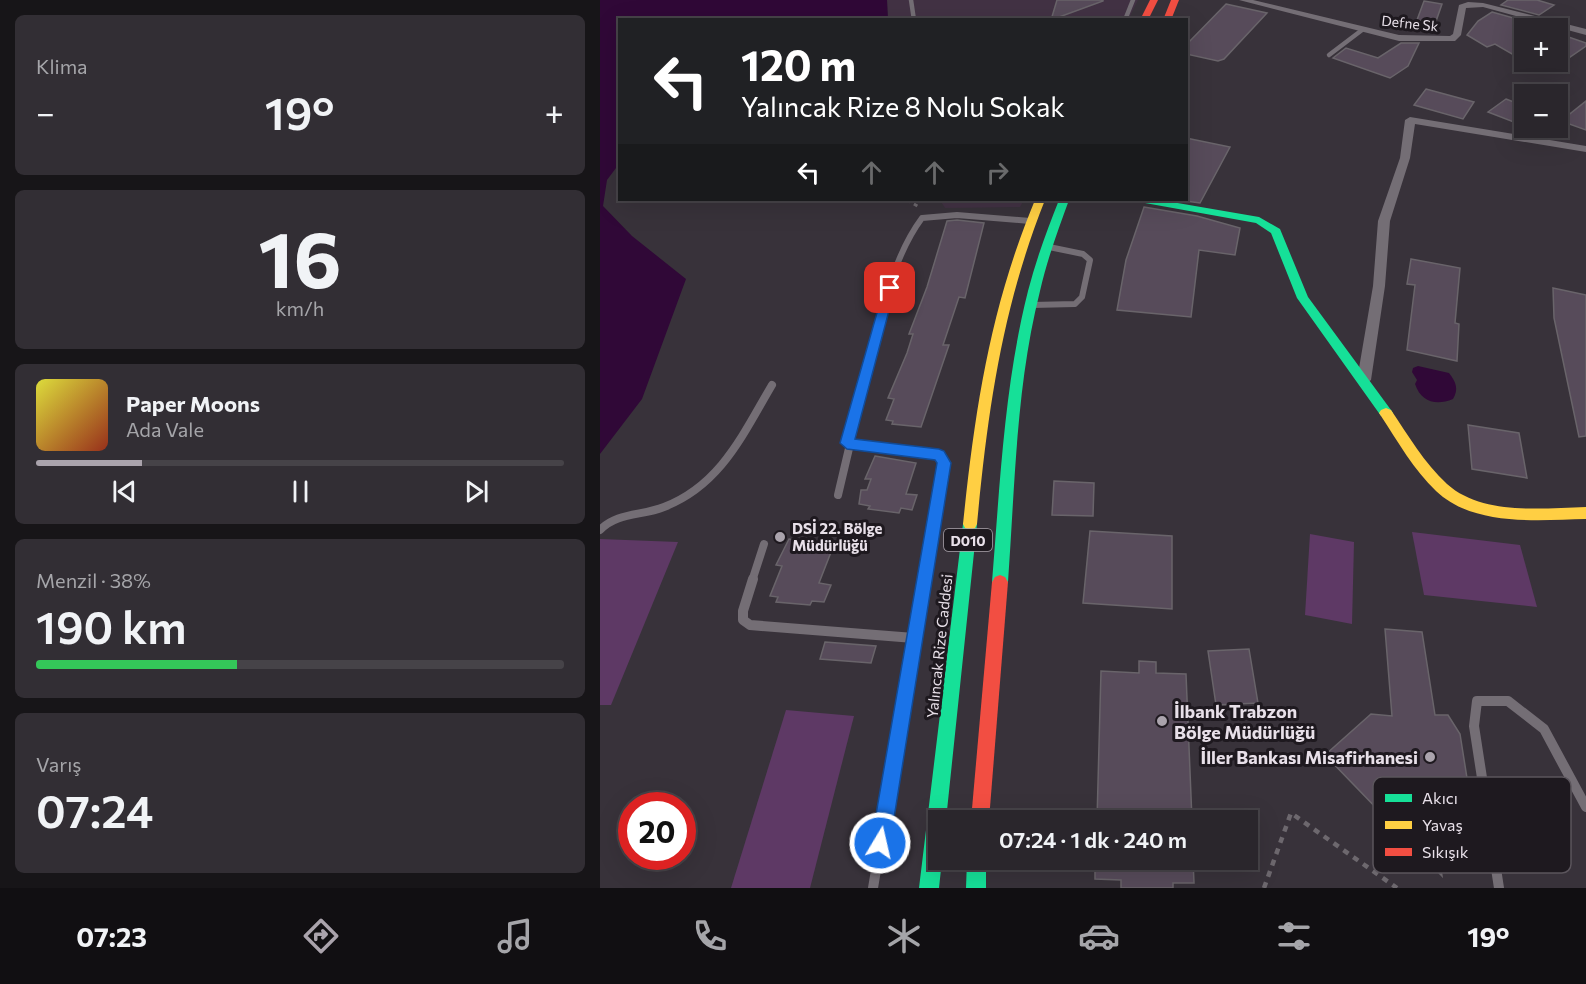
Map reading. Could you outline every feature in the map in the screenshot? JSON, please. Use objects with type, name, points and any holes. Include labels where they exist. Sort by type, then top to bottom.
[{"type":"main road","points":[[1145,18],[1155,0]]},
{"type":"main road","points":[[1168,18],[1175,0]]},
{"type":"main road","name":"Yalıncak Rize Caddesi","points":[[929,888],[980,426],[1004,300],[1017,252],[1040,201]]},
{"type":"main road","points":[[981,810],[1013,412],[1031,305],[1046,247],[1064,201]]},
{"type":"main road","points":[[1151,201],[1259,220],[1276,231],[1303,298],[1428,471],[1449,493],[1482,508],[1552,514],[1586,513]]},
{"type":"main road","points":[[976,888],[977,870]]},
{"type":"street","name":"Defne Sk","points":[[1243,0],[1399,38],[1452,39],[1457,35],[1462,7],[1472,4],[1586,32]]},
{"type":"street","points":[[1364,380],[1379,286],[1384,221],[1405,158],[1410,120],[1586,149]]},
{"type":"lane","points":[[911,0],[914,18]]},
{"type":"lane","points":[[1126,18],[1133,0]]},
{"type":"lane","points":[[1329,55],[1362,30]]},
{"type":"lane","points":[[838,495],[847,443],[896,266],[917,222],[933,215],[1030,221]]},
{"type":"lane","points":[[1031,305],[1075,304],[1082,297],[1090,260],[1083,254],[1046,247]]},
{"type":"lane","points":[[600,531],[605,524],[626,514],[654,511],[697,491],[722,467],[772,385]]},
{"type":"lane","points":[[847,443],[939,455],[943,459],[873,888]]},
{"type":"lane","points":[[764,544],[743,611],[743,620],[750,625],[914,638]]},
{"type":"lane","points":[[1482,777],[1474,726],[1477,701],[1508,701],[1544,729],[1570,777]]},
{"type":"lane","points":[[1571,779],[1586,807]]},
{"type":"lane","points":[[1497,873],[1499,888]]},
{"type":"path","points":[[1264,888],[1292,813],[1373,871]]},
{"type":"path","points":[[1376,873],[1397,888]]},
{"type":"shaded area","points":[[600,0],[887,0],[888,18],[618,18],[618,165],[607,180],[603,206],[632,236],[686,279],[642,399],[600,454]]},
{"type":"shaded area","points":[[887,0],[1138,0],[1129,18],[888,18]]},
{"type":"shaded area","points":[[941,201],[1023,201],[1020,207],[945,208]]},
{"type":"shaded area","points":[[1418,366],[1449,373],[1456,386],[1453,399],[1435,402],[1425,399],[1415,384],[1417,380],[1412,372],[1413,368]]},
{"type":"shaded area","points":[[1412,532],[1520,545],[1537,607],[1424,595]]},
{"type":"shaded area","points":[[1310,534],[1354,542],[1352,624],[1305,615]]},
{"type":"shaded area","points":[[600,539],[678,542],[611,705],[600,705]]},
{"type":"shaded area","points":[[786,710],[854,716],[810,888],[731,888]]},
{"type":"building","points":[[1057,0],[1103,0],[1056,18],[1052,18]]},
{"type":"building","points":[[1508,0],[1537,0],[1554,5],[1539,15],[1501,5]]},
{"type":"building","points":[[1424,1],[1442,4],[1435,24],[1417,20]]},
{"type":"building","points":[[1226,4],[1267,13],[1224,59],[1218,61],[1188,54],[1188,43]]},
{"type":"building","points":[[1492,12],[1514,18],[1514,53],[1495,44],[1487,47],[1467,35],[1478,21]]},
{"type":"building","points":[[1568,37],[1586,43],[1586,46],[1568,58]]},
{"type":"building","points":[[1401,43],[1419,43],[1408,66],[1390,78],[1333,58],[1346,48],[1378,58]]},
{"type":"building","points":[[1426,89],[1474,102],[1463,119],[1414,105]]},
{"type":"building","points":[[1506,99],[1514,102],[1514,122],[1488,112]]},
{"type":"building","points":[[1586,101],[1586,130],[1568,124],[1568,115]]},
{"type":"building","points":[[1188,138],[1230,147],[1200,203],[1186,201],[1188,201]]},
{"type":"building","points":[[1144,207],[1197,216],[1240,228],[1235,255],[1199,250],[1191,317],[1117,310],[1126,260]]},
{"type":"building","points":[[947,221],[984,223],[965,298],[959,297],[943,345],[949,345],[921,427],[892,424],[893,421],[886,420],[894,399],[888,398],[907,353],[913,334],[909,334],[927,287]]},
{"type":"building","points":[[1411,259],[1460,268],[1455,323],[1459,324],[1457,361],[1407,350],[1415,285],[1407,284]]},
{"type":"building","points":[[1553,288],[1586,295],[1586,436],[1579,437],[1554,318]]},
{"type":"building","points":[[1468,425],[1519,433],[1527,478],[1472,469]]},
{"type":"building","points":[[875,456],[916,463],[906,494],[917,495],[912,510],[901,508],[899,513],[868,509],[870,506],[859,504],[861,490],[867,490],[871,479],[865,479]]},
{"type":"building","points":[[1054,481],[1094,483],[1093,516],[1052,515]]},
{"type":"building","points":[[1090,531],[1172,536],[1172,609],[1083,603]]},
{"type":"building","points":[[789,539],[833,547],[819,583],[831,585],[824,602],[812,601],[810,605],[776,602],[778,597],[770,596],[782,566],[776,565]]},
{"type":"building","points":[[1385,629],[1422,632],[1435,715],[1448,715],[1460,734],[1467,777],[1373,777],[1373,805],[1325,755],[1371,714],[1392,716]]},
{"type":"building","points":[[825,642],[876,646],[871,663],[820,659]]},
{"type":"building","points":[[1249,649],[1258,703],[1216,705],[1208,651]]},
{"type":"building","points":[[1139,661],[1156,662],[1156,673],[1186,674],[1192,810],[1097,810],[1101,671],[1139,673]]},
{"type":"building","points":[[1095,870],[1193,870],[1194,883],[1173,883],[1173,888],[1121,888],[1121,880],[1095,879]]},
{"type":"traffic: fast","points":[[1000,582],[1011,436],[1024,340],[1047,246],[1064,201]]},
{"type":"traffic: fast","points":[[1151,201],[1259,220],[1276,231],[1303,298],[1386,413]]},
{"type":"traffic: fast","points":[[929,888],[970,524]]},
{"type":"traffic: fast","points":[[976,888],[977,870]]},
{"type":"traffic: slow","points":[[970,524],[979,440],[1000,319],[1024,239],[1040,201]]},
{"type":"traffic: slow","points":[[1386,413],[1433,479],[1451,495],[1466,503],[1499,512],[1586,513]]},
{"type":"traffic: jam","points":[[1145,18],[1154,0]]},
{"type":"traffic: jam","points":[[1168,18],[1175,0]]},
{"type":"traffic: jam","points":[[981,810],[1000,582]]},
{"type":"place","name":"DSİ 22. Bölge Müdürlüğü","points":[[780,537]]},
{"type":"place","name":"İlbank Trabzon Bölge Müdürlüğü","points":[[1162,721]]},
{"type":"place","name":"İller Bankası Misafirhanesi","points":[[1430,757]]},
{"type":"route","points":[[880,843],[944,463],[939,455],[847,443],[890,288]]}]
